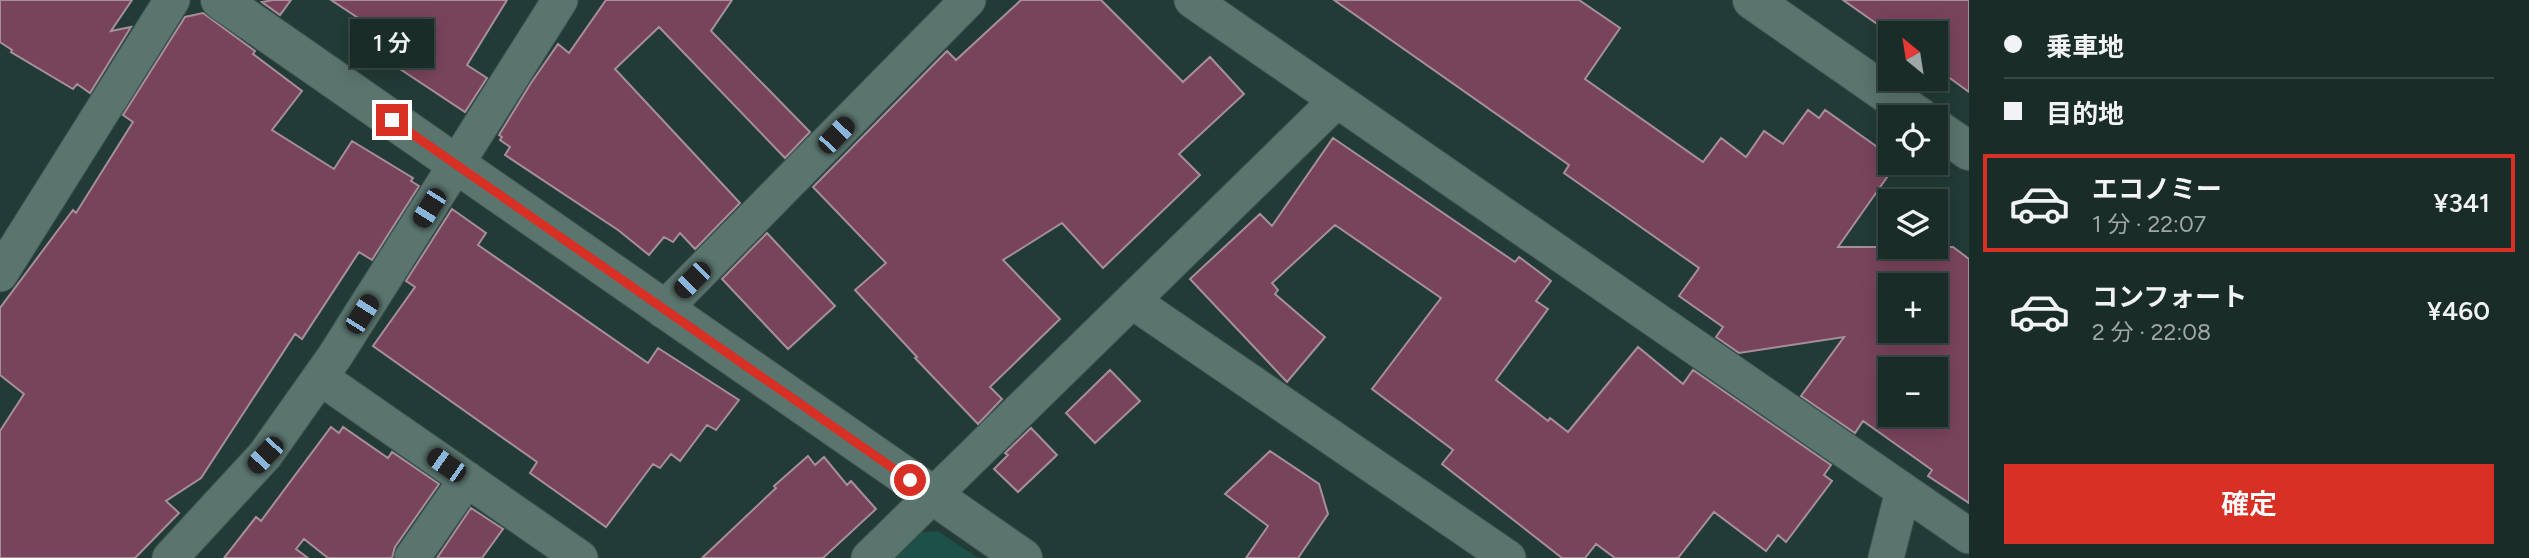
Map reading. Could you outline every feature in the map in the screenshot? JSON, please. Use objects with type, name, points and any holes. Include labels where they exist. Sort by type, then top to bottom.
[{"type":"street","points":[[0,274],[172,0]]},
{"type":"street","points":[[220,0],[1023,558]]},
{"type":"street","points":[[170,558],[265,455],[321,378],[560,0]]},
{"type":"street","points":[[663,310],[968,0]]},
{"type":"street","points":[[1752,0],[1903,105]]},
{"type":"street","points":[[1199,2],[1969,536]]},
{"type":"street","points":[[869,558],[1337,100]]},
{"type":"street","points":[[1948,136],[1969,151]]},
{"type":"street","points":[[1132,301],[1508,558]]},
{"type":"street","points":[[321,378],[580,558]]},
{"type":"street","points":[[412,558],[467,479]]},
{"type":"street","points":[[1886,558],[1903,491]]},
{"type":"green space","points":[[938,531],[978,558],[892,558],[918,533]]},
{"type":"building","points":[[0,0],[132,0],[111,31],[131,27],[90,93],[77,84],[73,89],[11,52],[12,50],[0,42]]},
{"type":"building","points":[[291,0],[280,15],[262,2]]},
{"type":"building","points":[[331,0],[507,0],[467,65],[487,78],[465,112],[394,65],[405,49]]},
{"type":"building","points":[[606,0],[732,0],[711,31],[810,132],[785,158],[659,27],[615,69],[740,203],[695,249],[680,233],[673,242],[664,237],[649,255],[618,230],[505,155],[510,147],[500,140],[502,137],[499,135],[531,83],[558,44],[569,53]]},
{"type":"building","points":[[1021,0],[1101,0],[1183,82],[1210,57],[1244,94],[1179,154],[1200,175],[1103,268],[1062,223],[1003,260],[1060,319],[990,387],[1002,399],[978,424],[855,290],[886,263],[813,187],[947,51],[956,60]]},
{"type":"building","points":[[1334,0],[1579,0],[1620,28],[1585,79],[1703,162],[1721,138],[1746,157],[1764,131],[1783,144],[1808,110],[1819,118],[1825,110],[1878,148],[1878,175],[1889,175],[1838,247],[1878,247],[1878,259],[1948,259],[1948,247],[1953,247],[1969,259],[1969,503],[1928,476],[1932,470],[1863,421],[1855,433],[1801,396],[1844,337],[1739,353],[1716,337],[1723,327],[1679,296],[1699,268],[1564,173],[1569,165]]},
{"type":"building","points":[[1843,0],[1969,0],[1969,92],[1948,77],[1948,21],[1878,21],[1878,25]]},
{"type":"building","points":[[203,13],[255,51],[253,54],[302,91],[272,130],[334,169],[352,141],[413,178],[411,181],[419,186],[372,260],[359,252],[302,339],[295,334],[201,478],[166,501],[179,513],[135,558],[0,558],[0,431],[24,394],[0,375],[0,308],[73,210],[76,213],[133,122],[123,115],[185,17]]},
{"type":"building","points":[[1333,138],[1515,262],[1519,257],[1551,281],[1536,301],[1548,309],[1496,380],[1548,421],[1550,418],[1568,432],[1638,347],[1683,384],[1693,370],[1831,465],[1824,475],[1832,481],[1786,542],[1778,535],[1766,551],[1714,512],[1678,558],[1615,558],[1596,544],[1585,558],[1562,558],[1442,464],[1453,450],[1372,389],[1441,298],[1335,225],[1272,283],[1278,290],[1275,294],[1325,337],[1287,382],[1190,279],[1260,214],[1272,226]]},
{"type":"building","points":[[452,209],[486,233],[478,245],[648,363],[658,348],[739,400],[716,430],[707,425],[680,461],[671,454],[660,468],[653,464],[606,527],[530,473],[537,462],[373,346],[415,287],[406,281]]},
{"type":"building","points":[[767,233],[835,306],[788,349],[722,279]]},
{"type":"building","points":[[1110,370],[1140,401],[1095,443],[1066,413]]},
{"type":"building","points":[[331,427],[339,433],[343,427],[388,458],[392,452],[439,484],[395,547],[392,558],[328,558],[304,539],[296,549],[308,558],[224,558],[256,517],[261,521]]},
{"type":"building","points":[[1031,428],[1057,455],[1018,492],[994,469],[1008,455],[1005,453]]},
{"type":"building","points":[[1270,451],[1319,484],[1328,514],[1298,558],[1246,558],[1268,526],[1225,494]]},
{"type":"building","points":[[808,456],[815,465],[824,457],[847,485],[851,481],[876,509],[823,558],[702,558],[776,488],[774,486]]},
{"type":"building","points":[[471,508],[503,529],[482,558],[437,558]]},
{"type":"route","points":[[392,120],[910,480]]}]
